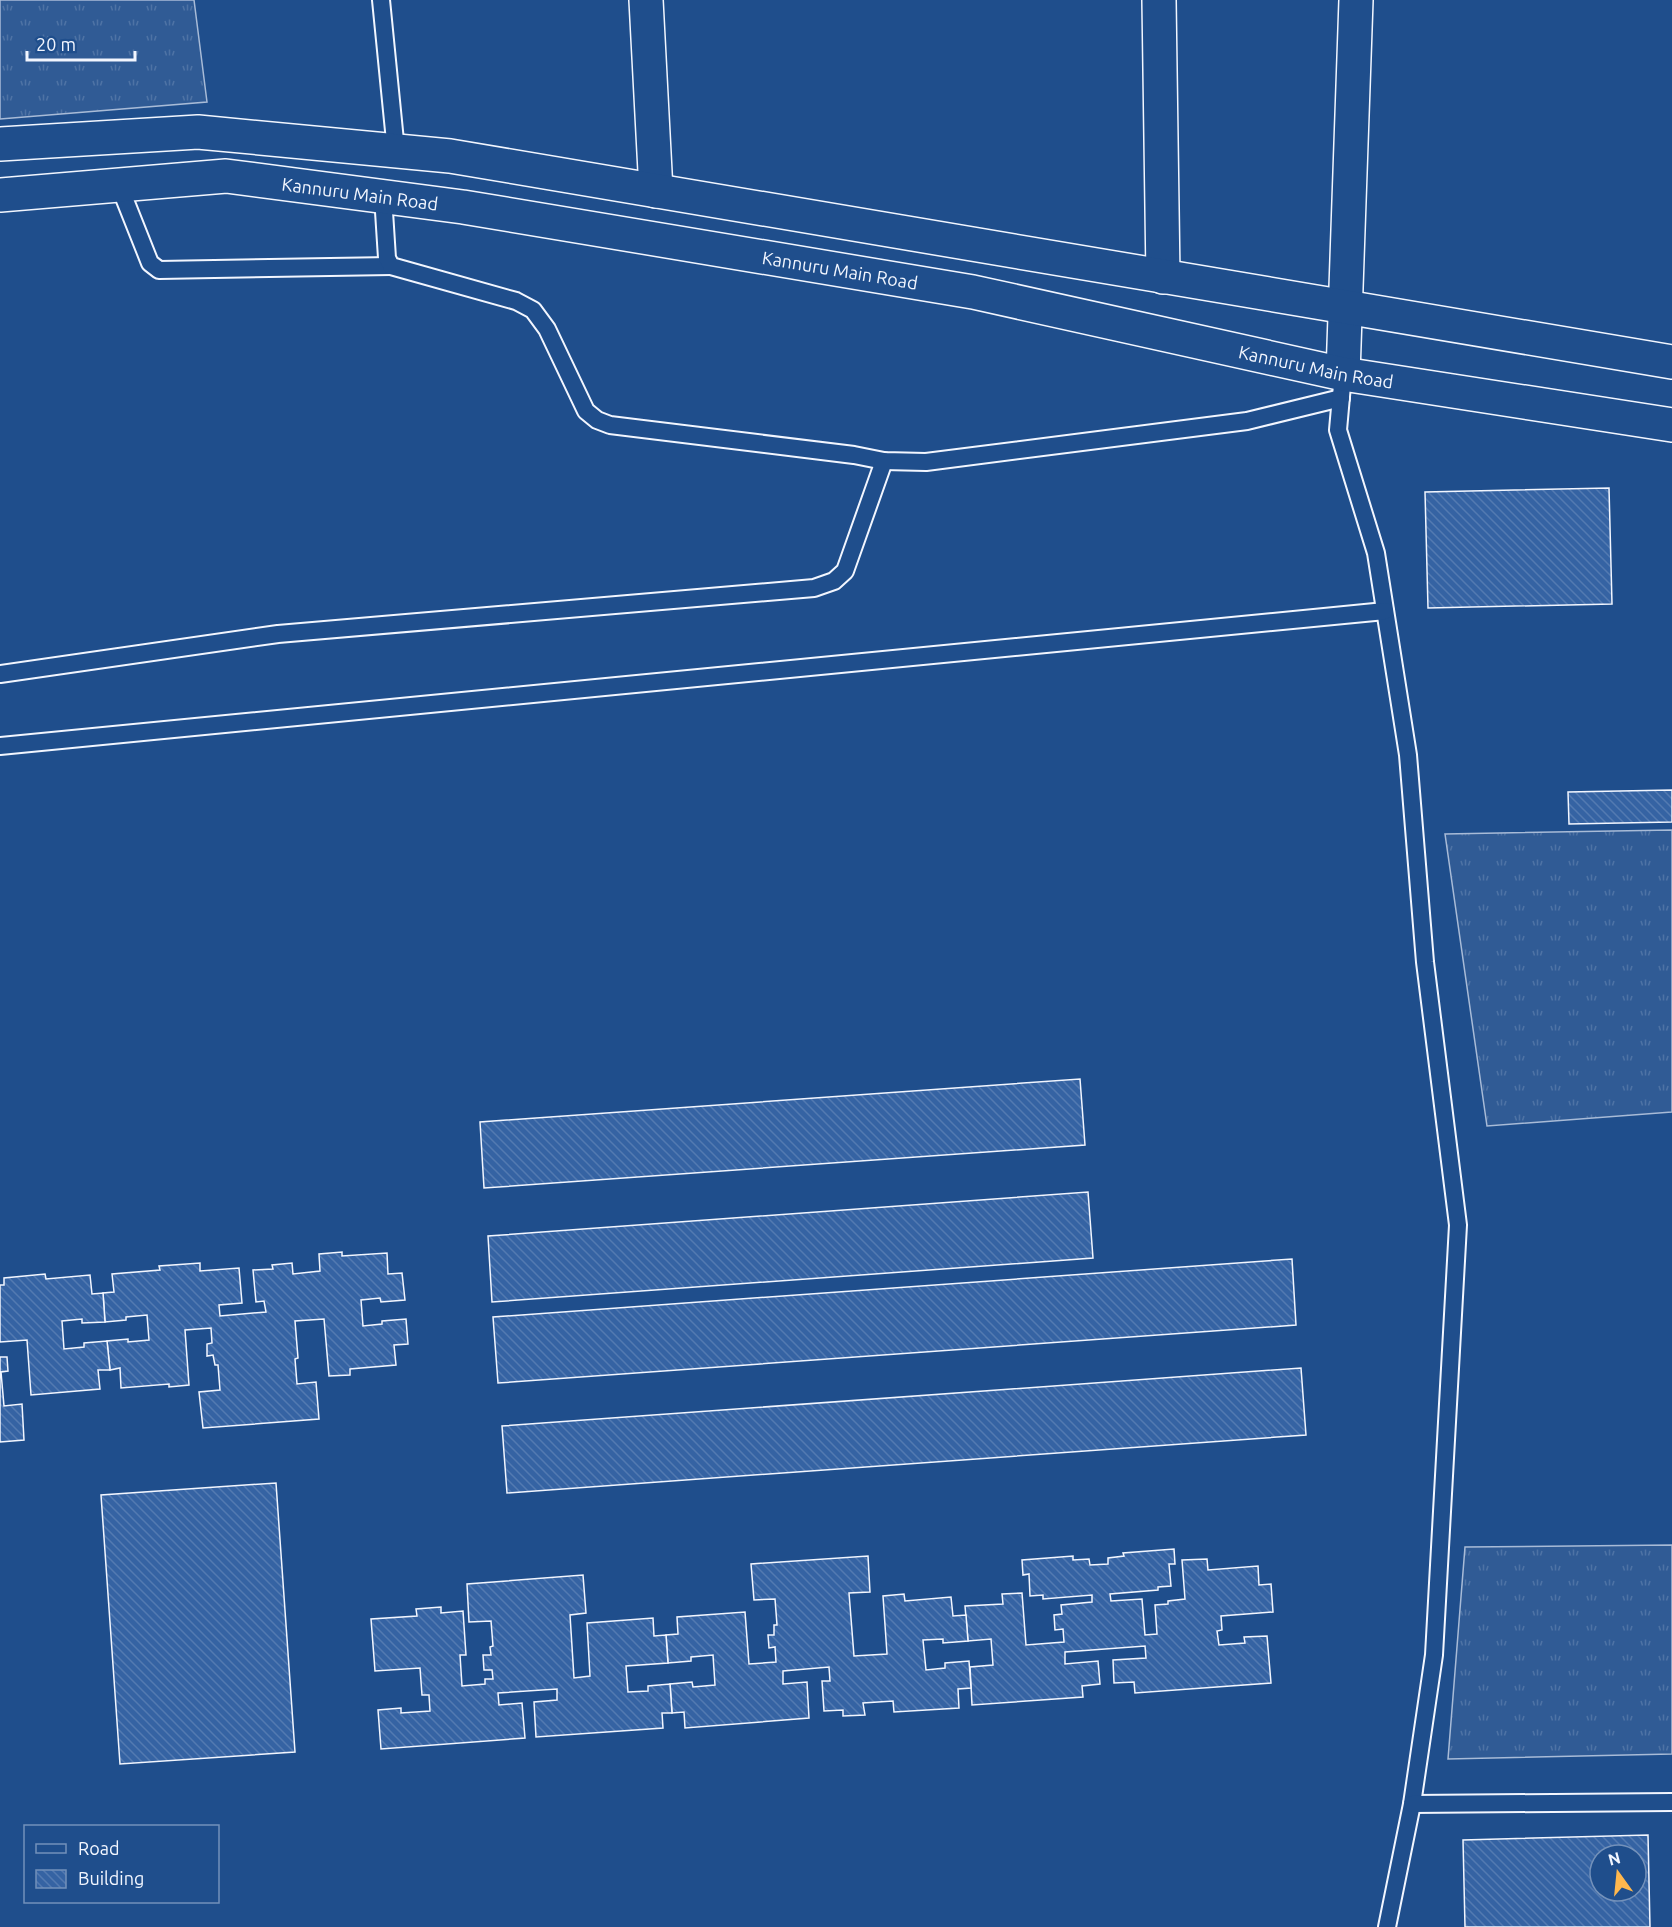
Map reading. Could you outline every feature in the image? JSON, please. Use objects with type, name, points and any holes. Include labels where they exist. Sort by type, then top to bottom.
[{"type":"main road","points":[[646,0],[656,191]]},
{"type":"main road","points":[[1159,0],[1162,277]]},
{"type":"main road","points":[[1342,386],[1347,309],[1356,0]]},
{"type":"main road","points":[[0,144],[198,132],[450,156],[1672,362]]},
{"type":"main road","name":"Kannuru Main Road","points":[[0,195],[226,176],[383,196],[463,207],[973,292],[1342,386],[1672,424]]},
{"type":"lane","points":[[381,0],[396,151]]},
{"type":"lane","points":[[119,185],[150,262],[159,270],[391,266],[516,301],[533,310],[547,329],[586,411],[597,420],[610,425],[854,455],[884,461],[927,462],[1247,421],[1342,386],[1338,430],[1376,553],[1408,755],[1425,962],[1458,1225],[1434,1655],[1412,1804],[1387,1927]]},
{"type":"lane","points":[[383,196],[387,258],[391,266]]},
{"type":"lane","points":[[0,674],[278,634],[814,588],[834,581],[845,571],[884,461]]},
{"type":"lane","points":[[0,746],[1385,611]]},
{"type":"lane","points":[[1412,1804],[1672,1802]]},
{"type":"green space","points":[[0,0],[194,0],[207,102],[0,119]]},
{"type":"green space","points":[[1672,830],[1672,1112],[1487,1126],[1445,834]]},
{"type":"green space","points":[[1672,1545],[1672,1754],[1448,1759],[1465,1547]]},
{"type":"building","points":[[1609,488],[1612,604],[1428,608],[1425,492]]},
{"type":"building","points":[[1672,790],[1672,822],[1569,824],[1568,792]]},
{"type":"building","points":[[1080,1079],[1085,1145],[484,1188],[480,1122]]},
{"type":"building","points":[[1088,1192],[1093,1258],[492,1302],[488,1236]]},
{"type":"building","points":[[342,1252],[342,1256],[387,1253],[388,1274],[402,1273],[405,1300],[381,1302],[380,1298],[361,1300],[363,1326],[382,1324],[382,1321],[406,1319],[408,1344],[394,1345],[396,1365],[350,1369],[350,1375],[329,1376],[324,1319],[295,1321],[298,1358],[295,1359],[297,1384],[316,1382],[319,1419],[203,1428],[199,1392],[220,1390],[218,1365],[215,1365],[213,1355],[207,1356],[207,1344],[212,1343],[211,1328],[185,1330],[189,1385],[169,1387],[169,1384],[121,1388],[120,1368],[110,1370],[107,1341],[149,1340],[147,1315],[105,1322],[103,1293],[114,1292],[112,1274],[160,1270],[159,1266],[200,1263],[200,1271],[239,1268],[242,1303],[219,1305],[220,1316],[266,1312],[264,1301],[256,1302],[253,1270],[273,1269],[272,1265],[292,1263],[293,1274],[320,1271],[319,1254]]},
{"type":"building","points":[[1292,1259],[1296,1325],[498,1383],[493,1317]]},
{"type":"building","points":[[45,1274],[46,1279],[90,1275],[92,1294],[103,1293],[105,1322],[82,1323],[82,1319],[62,1321],[64,1349],[84,1347],[84,1343],[107,1341],[110,1370],[98,1370],[100,1389],[31,1395],[27,1340],[0,1342],[0,1285],[4,1285],[4,1278]]},
{"type":"building","points":[[0,1357],[7,1357],[8,1371],[1,1372],[4,1406],[22,1404],[24,1440],[0,1442]]},
{"type":"building","points":[[1301,1368],[1306,1435],[507,1493],[502,1426]]},
{"type":"building","points":[[276,1483],[295,1752],[120,1764],[101,1495]]},
{"type":"building","points":[[1174,1549],[1175,1564],[1169,1564],[1171,1586],[1158,1587],[1158,1590],[1110,1594],[1111,1601],[1142,1599],[1145,1635],[1157,1634],[1155,1605],[1185,1599],[1182,1560],[1207,1559],[1208,1570],[1258,1566],[1259,1585],[1271,1584],[1273,1612],[1221,1616],[1222,1630],[1217,1631],[1219,1645],[1245,1643],[1244,1637],[1267,1636],[1271,1683],[1135,1693],[1134,1682],[1114,1683],[1113,1660],[1146,1658],[1145,1646],[1065,1652],[1065,1664],[1098,1661],[1100,1684],[1082,1686],[1083,1697],[972,1705],[970,1667],[993,1665],[991,1639],[968,1641],[965,1606],[1003,1604],[1002,1594],[1022,1593],[1026,1645],[1064,1642],[1063,1629],[1055,1630],[1054,1615],[1062,1614],[1061,1605],[1092,1602],[1092,1595],[1043,1599],[1043,1595],[1030,1596],[1029,1574],[1023,1575],[1022,1560],[1073,1556],[1073,1560],[1089,1559],[1090,1565],[1108,1564],[1108,1558],[1124,1556],[1123,1553]]},
{"type":"building","points":[[868,1556],[870,1592],[849,1593],[854,1656],[887,1654],[883,1596],[904,1594],[905,1601],[951,1597],[953,1616],[966,1615],[968,1641],[943,1643],[943,1639],[923,1640],[926,1670],[945,1668],[945,1663],[969,1661],[971,1688],[958,1689],[959,1708],[894,1712],[893,1701],[863,1703],[865,1715],[843,1716],[843,1710],[824,1711],[822,1681],[830,1681],[829,1667],[783,1671],[783,1684],[807,1682],[809,1718],[685,1728],[684,1712],[672,1713],[670,1684],[692,1682],[693,1687],[715,1685],[713,1655],[691,1657],[691,1661],[668,1663],[666,1635],[678,1634],[677,1617],[745,1612],[749,1664],[776,1662],[775,1647],[769,1648],[768,1635],[774,1635],[774,1625],[777,1625],[775,1599],[754,1600],[751,1564]]},
{"type":"building","points":[[583,1575],[586,1613],[570,1615],[574,1678],[590,1676],[587,1623],[653,1618],[654,1636],[666,1635],[668,1663],[626,1666],[628,1692],[648,1691],[648,1686],[670,1684],[672,1713],[662,1713],[663,1728],[536,1737],[534,1702],[557,1700],[557,1689],[498,1693],[499,1705],[522,1703],[525,1738],[381,1749],[378,1710],[401,1708],[401,1713],[430,1711],[429,1695],[422,1695],[420,1668],[375,1671],[371,1619],[417,1616],[416,1609],[441,1607],[441,1613],[463,1611],[466,1655],[460,1655],[462,1686],[485,1684],[485,1679],[493,1679],[492,1670],[484,1670],[483,1655],[491,1655],[490,1647],[493,1646],[491,1621],[469,1622],[467,1584]]},
{"type":"building","points":[[1648,1835],[1650,1927],[1465,1927],[1463,1840]]}]
